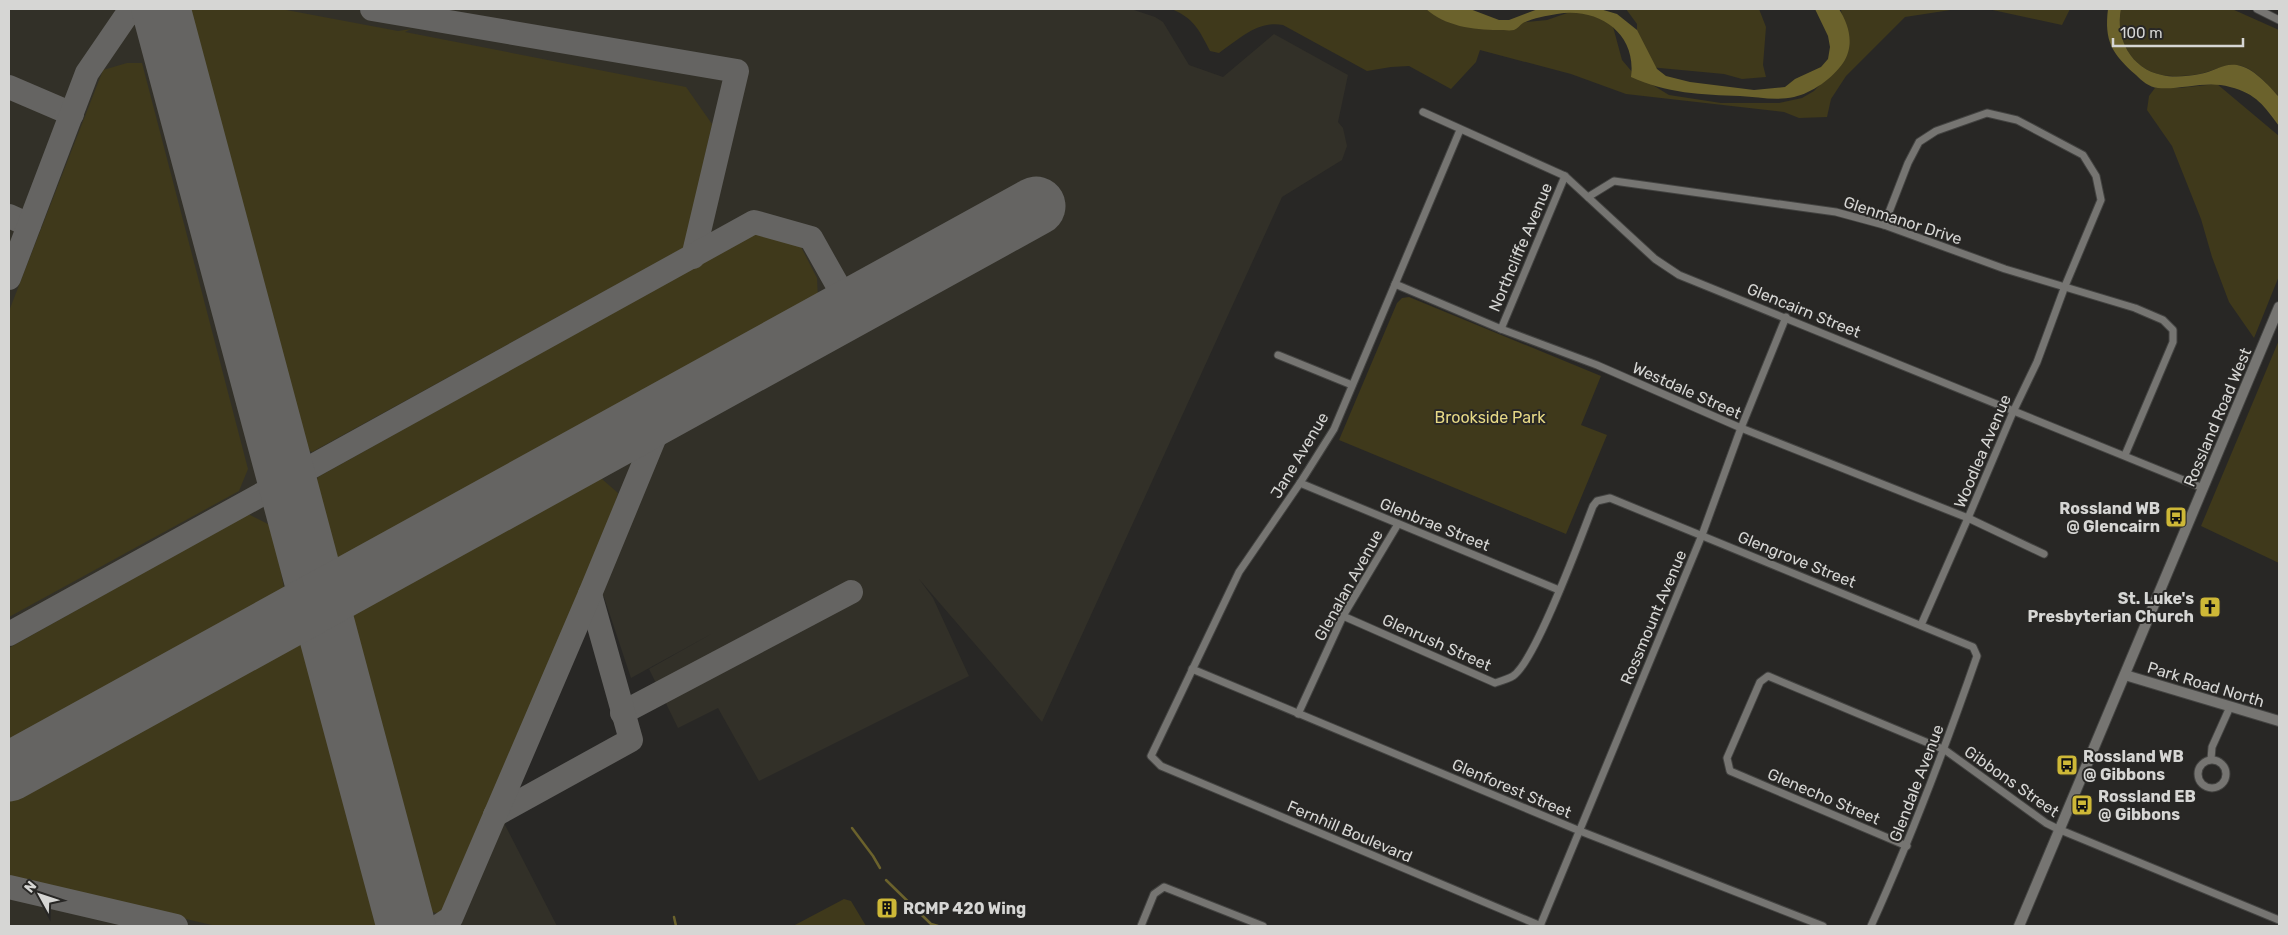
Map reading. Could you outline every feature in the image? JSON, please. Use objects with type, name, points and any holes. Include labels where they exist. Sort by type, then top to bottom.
[{"type":"main road","name":"Rossland Road West","points":[[2019,926],[2058,829],[2125,675],[2279,307]]},
{"type":"main road","name":"Park Road North","points":[[2125,675],[2279,721]]},
{"type":"street","points":[[2257,9],[2279,20]]},
{"type":"street","name":"Glencairn Street","points":[[1423,112],[1565,176],[1655,259],[1679,275],[1786,317],[2012,412],[2125,455],[2203,488]]},
{"type":"street","name":"Woodlea Avenue","points":[[1884,225],[1908,163],[1920,142],[1936,131],[1987,113],[2017,120],[2083,155],[2096,176],[2101,200],[2065,286],[2037,362],[2012,412],[1921,625]]},
{"type":"street","name":"Jane Avenue","points":[[1151,756],[1239,572],[1334,430],[1460,130]]},
{"type":"street","name":"Northcliffe Avenue","points":[[1501,329],[1565,176]]},
{"type":"street","name":"Glenmanor Drive","points":[[1588,197],[1614,181],[1836,212],[1884,225],[2005,269],[2135,308],[2162,320],[2173,330],[2173,342],[2125,455]]},
{"type":"street","name":"Westdale Street","points":[[1395,284],[1501,329],[1597,365],[1741,428],[1968,518],[2044,554]]},
{"type":"street","name":"Rossmount Avenue","points":[[1541,926],[1702,536],[1741,428],[1786,317]]},
{"type":"street","points":[[1278,355],[1352,385]]},
{"type":"street","name":"Glenbrae Street","points":[[1300,483],[1559,590]]},
{"type":"street","name":"Glengrove Street","points":[[1610,498],[1973,647]]},
{"type":"street","name":"Glenrush Street","points":[[1343,616],[1495,683],[1514,675],[1528,658],[1559,590],[1593,506],[1597,501],[1610,498]]},
{"type":"street","name":"Glenalan Avenue","points":[[1298,714],[1343,616],[1398,524]]},
{"type":"street","name":"Glendale Avenue","points":[[1871,926],[1907,846],[1944,750],[1977,656],[1973,647]]},
{"type":"street","name":"Glenforest Street","points":[[1192,669],[1580,831],[1823,926]]},
{"type":"street","name":"Gibbons Street","points":[[1730,771],[1727,758],[1760,682],[1768,676],[1944,750],[2046,823],[2058,829],[2279,920]]},
{"type":"street","points":[[2211,759],[2224,765],[2227,774],[2224,783],[2215,788],[2206,787],[2198,776],[2200,767],[2211,759],[2212,747],[2230,707]]},
{"type":"street","name":"Fernhill Boulevard","points":[[1151,756],[1161,766],[1541,926]]},
{"type":"street","name":"Glenecho Street","points":[[1730,771],[1907,846]]},
{"type":"street","points":[[1141,926],[1154,894],[1160,888],[1171,888],[1263,926]]},
{"type":"shaded area","points":[[9,9],[1131,9],[1155,17],[1163,22],[1189,65],[1223,77],[1274,34],[1348,75],[1338,122],[1343,128],[1347,146],[1342,160],[1282,197],[1042,722],[919,579],[933,598],[969,676],[759,781],[718,708],[678,728],[649,669],[713,633],[631,678],[604,597],[589,597],[505,825],[557,926],[9,926]]},
{"type":"shaded area","points":[[1426,9],[1470,9],[1499,20],[1509,20],[1538,9],[1600,9],[1617,14],[1637,30],[1657,69],[1666,76],[1690,82],[1754,90],[1785,87],[1795,79],[1821,67],[1828,59],[1830,47],[1828,36],[1815,9],[1839,9],[1848,28],[1850,42],[1847,56],[1839,69],[1822,84],[1801,95],[1774,99],[1698,94],[1657,87],[1631,77],[1631,61],[1628,48],[1612,26],[1600,19],[1572,13],[1557,14],[1527,21],[1514,30],[1489,30],[1469,28],[1451,23]]},
{"type":"shaded area","points":[[2108,9],[2121,9],[2120,20],[2123,41],[2134,59],[2151,72],[2176,77],[2205,73],[2222,66],[2237,65],[2255,73],[2279,97],[2279,126],[2269,112],[2253,97],[2230,87],[2212,84],[2158,88],[2146,83],[2121,60],[2112,46],[2107,30]]},
{"type":"green space","points":[[192,9],[281,9],[398,31],[411,29],[405,32],[686,87],[712,124],[685,247],[312,452],[291,443],[177,20]]},
{"type":"green space","points":[[1171,9],[1435,9],[1487,26],[1547,20],[1576,10],[1598,9],[1612,23],[1622,60],[1633,73],[1669,95],[1721,103],[1779,103],[1802,98],[1814,91],[1840,63],[1845,47],[1841,9],[1957,9],[1905,17],[1846,76],[1831,99],[1827,117],[1799,118],[1784,112],[1626,94],[1571,74],[1480,50],[1476,62],[1451,89],[1409,66],[1367,71],[1283,25],[1265,25],[1257,28],[1219,53],[1210,51],[1195,26],[1185,16]]},
{"type":"green space","points":[[1626,9],[1759,9],[1766,27],[1763,65],[1766,77],[1742,79],[1724,74],[1649,67],[1637,55],[1637,24]]},
{"type":"green space","points":[[1988,9],[2070,9],[2062,25]]},
{"type":"green space","points":[[2121,9],[2232,9],[2279,30],[2279,97],[2255,73],[2243,66],[2225,66],[2185,76],[2166,76],[2151,72],[2134,59],[2123,41],[2120,20]]},
{"type":"green space","points":[[127,63],[142,63],[248,469],[239,491],[9,617],[9,311],[103,70]]},
{"type":"green space","points":[[2217,84],[2279,136],[2279,276],[2254,338],[2229,302],[2212,257],[2201,219],[2172,146],[2147,110],[2149,96],[2155,88],[2179,88]]},
{"type":"green space","points":[[755,233],[800,245],[817,278],[818,299],[338,565],[322,559],[306,503],[318,477]]},
{"type":"green space","name":"Brookside Park","points":[[1409,297],[1601,376],[1581,425],[1607,435],[1566,534],[1339,440],[1397,303],[1402,298]]},
{"type":"green space","points":[[2279,340],[2279,563],[2201,526]]},
{"type":"green space","points":[[595,473],[618,493],[589,597],[442,914],[417,909],[347,661],[346,614],[378,590]]},
{"type":"green space","points":[[248,514],[268,524],[274,536],[284,588],[245,614],[9,747],[9,648]]},
{"type":"green space","points":[[301,641],[317,681],[384,923],[382,926],[216,926],[9,878],[9,794],[253,660]]},
{"type":"green space","points":[[844,899],[851,901],[866,926],[793,926]]},
{"type":"waterway","points":[[852,828],[880,868]]},
{"type":"waterway","points":[[886,880],[931,924],[938,926]]},
{"type":"waterway","points":[[674,917],[676,926]]},
{"type":"taxiway","points":[[9,278],[87,73],[126,16],[139,9]]},
{"type":"taxiway","points":[[372,9],[737,71],[693,257]]},
{"type":"taxiway","points":[[9,87],[72,114]]},
{"type":"taxiway","points":[[9,216],[29,225]]},
{"type":"taxiway","points":[[9,634],[754,222],[811,238],[838,286],[842,314]]},
{"type":"taxiway","points":[[439,926],[451,918],[590,594],[666,410]]},
{"type":"taxiway","points":[[622,713],[851,592]]},
{"type":"taxiway","points":[[495,815],[631,740],[590,594]]},
{"type":"taxiway","points":[[9,887],[176,926]]},
{"type":"runway","points":[[161,9],[406,926]]},
{"type":"runway","points":[[9,772],[1036,206]]},
{"type":"place","name":"Rossland WB @ Glencairn","points":[[2176,517]]},
{"type":"place","name":"St. Luke's Presbyterian Church","points":[[2210,607]]},
{"type":"place","name":"Rossland WB @ Gibbons","points":[[2067,765]]},
{"type":"place","name":"Rossland EB @ Gibbons","points":[[2082,805]]},
{"type":"place","name":"RCMP 420 Wing","points":[[887,908]]}]
